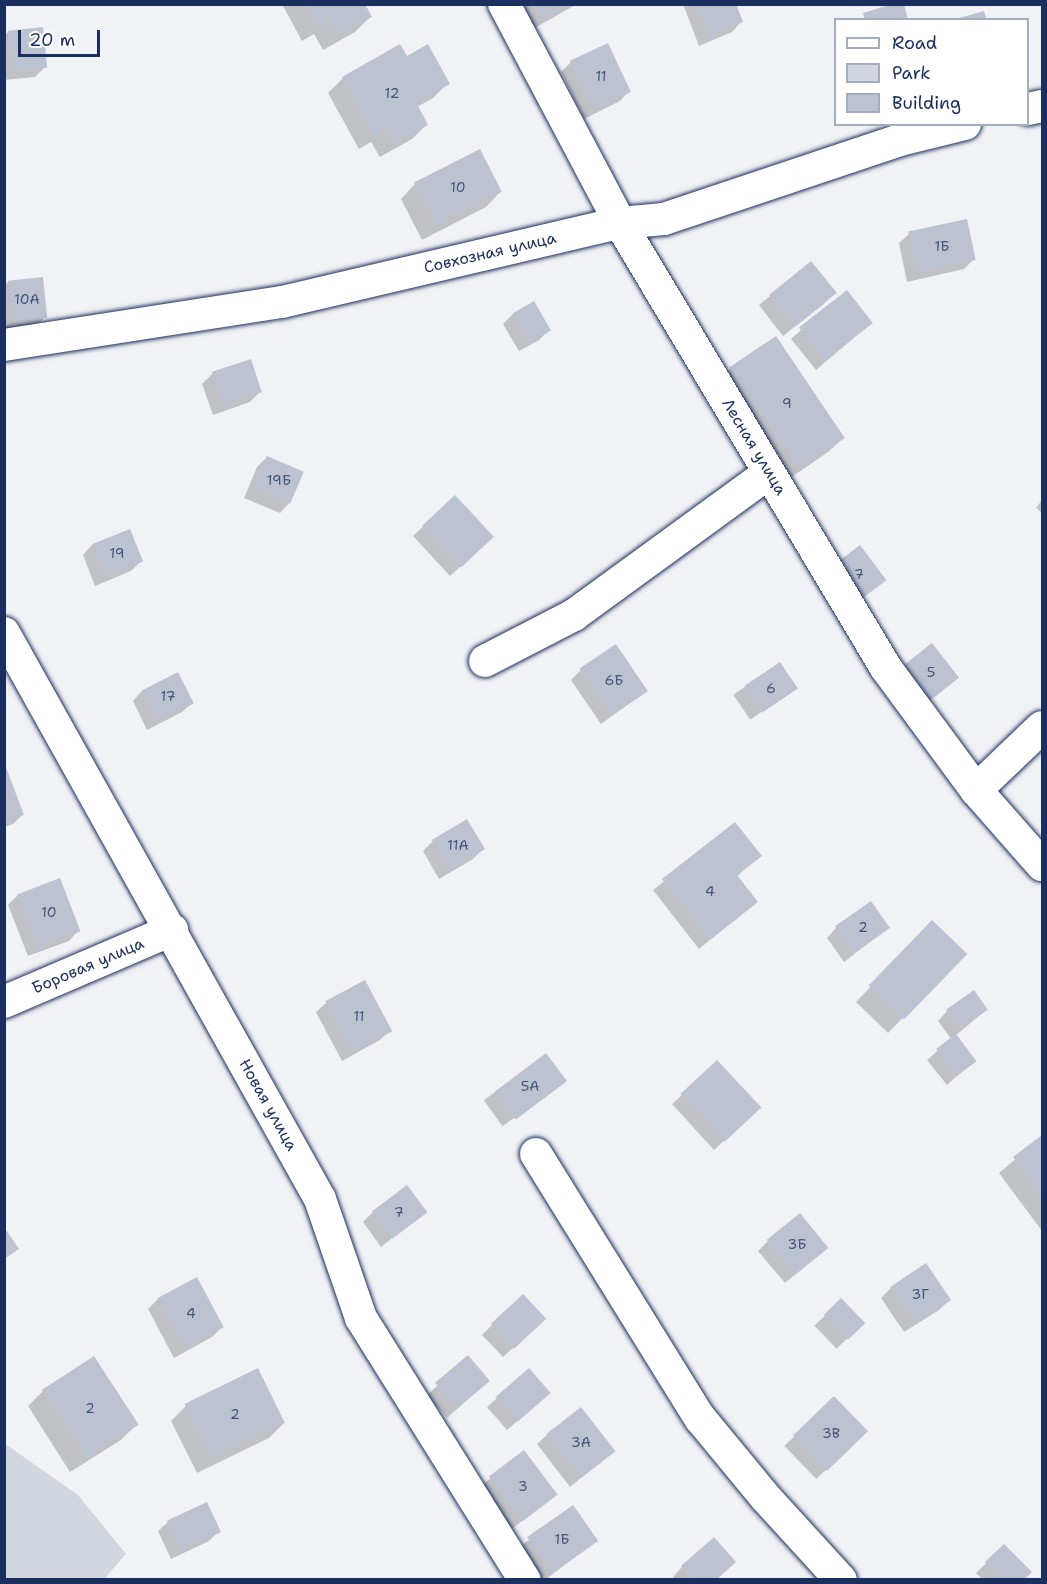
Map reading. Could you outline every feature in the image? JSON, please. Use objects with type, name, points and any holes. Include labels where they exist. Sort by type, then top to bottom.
[{"type":"street","name":"Лесная улица","points":[[504,4],[620,223],[886,668],[976,790],[1042,865]]},
{"type":"street","name":"Совхозная улица","points":[[4,345],[282,302],[620,223],[664,219],[900,140],[957,126]]},
{"type":"street","points":[[485,662],[574,615],[770,473]]},
{"type":"street","name":"Новая улица","points":[[4,633],[172,930],[320,1199],[361,1318],[525,1580]]},
{"type":"street","points":[[976,790],[1042,727]]},
{"type":"street","name":"Боровая улица","points":[[4,1002],[172,930]]},
{"type":"street","points":[[536,1154],[700,1418],[766,1498],[841,1580]]},
{"type":"green space","points":[[4,1443],[78,1495],[126,1554],[104,1579],[5,1579]]},
{"type":"building","points":[[305,4],[365,4],[372,17],[338,36],[329,20],[317,27]]},
{"type":"building","points":[[535,4],[571,4],[544,20]]},
{"type":"building","points":[[695,4],[736,4],[743,22],[709,37]]},
{"type":"building","points":[[893,4],[904,4],[908,18],[864,18],[863,13]]},
{"type":"building","points":[[984,11],[986,18],[960,18]]},
{"type":"building","points":[[43,27],[47,68],[12,71],[8,31]]},
{"type":"building","points":[[608,43],[631,92],[593,110],[570,61]]},
{"type":"building","points":[[400,44],[407,56],[428,44],[450,84],[416,102],[428,125],[395,144],[386,128],[374,135],[342,77]]},
{"type":"building","points":[[480,149],[502,192],[436,225],[414,183]]},
{"type":"building","points":[[967,219],[976,260],[917,273],[908,231]]},
{"type":"building","points":[[811,261],[837,293],[795,327],[769,295]]},
{"type":"building","points":[[43,277],[47,318],[12,321],[8,281]]},
{"type":"building","points":[[847,290],[873,323],[825,361],[799,328]]},
{"type":"building","points":[[534,301],[551,330],[529,343],[512,314]]},
{"type":"building","points":[[776,336],[845,438],[798,469],[730,367]]},
{"type":"building","points":[[251,359],[262,392],[223,405],[212,372]]},
{"type":"building","points":[[267,456],[304,472],[290,504],[253,488]]},
{"type":"building","points":[[455,495],[494,537],[461,567],[422,526]]},
{"type":"building","points":[[130,529],[143,561],[105,577],[92,544]]},
{"type":"building","points":[[860,545],[886,580],[858,602],[831,567]]},
{"type":"building","points":[[932,643],[959,678],[931,700],[904,665]]},
{"type":"building","points":[[616,644],[648,691],[611,716],[580,669]]},
{"type":"building","points":[[780,662],[798,689],[762,713],[744,686]]},
{"type":"building","points":[[178,672],[194,703],[158,721],[142,690]]},
{"type":"building","points":[[4,762],[24,815],[4,822]]},
{"type":"building","points":[[467,819],[485,849],[450,870],[432,840]]},
{"type":"building","points":[[735,822],[762,856],[737,875],[758,902],[710,940],[662,879]]},
{"type":"building","points":[[60,878],[80,931],[37,948],[17,894]]},
{"type":"building","points":[[871,901],[890,928],[854,953],[835,926]]},
{"type":"building","points":[[932,920],[967,954],[904,1019],[869,985]]},
{"type":"building","points":[[365,980],[392,1031],[352,1052],[325,1001]]},
{"type":"building","points":[[974,990],[988,1010],[960,1029],[946,1010]]},
{"type":"building","points":[[956,1034],[976,1061],[956,1076],[936,1049]]},
{"type":"building","points":[[546,1053],[567,1081],[516,1119],[495,1092]]},
{"type":"building","points":[[717,1060],[761,1108],[725,1142],[680,1094]]},
{"type":"building","points":[[1042,1135],[1042,1197],[1013,1157]]},
{"type":"building","points":[[407,1185],[427,1212],[392,1239],[372,1211]]},
{"type":"building","points":[[800,1213],[828,1248],[795,1275],[767,1240]]},
{"type":"building","points":[[4,1227],[19,1249],[4,1259]]},
{"type":"building","points":[[926,1263],[951,1300],[916,1324],[890,1287]]},
{"type":"building","points":[[197,1277],[224,1327],[184,1348],[157,1298]]},
{"type":"building","points":[[523,1294],[546,1319],[514,1349],[491,1324]]},
{"type":"building","points":[[841,1298],[865,1323],[848,1340],[824,1315]]},
{"type":"building","points":[[468,1355],[490,1381],[457,1409],[435,1383]]},
{"type":"building","points":[[94,1356],[139,1425],[87,1459],[42,1390]]},
{"type":"building","points":[[258,1368],[285,1423],[211,1459],[184,1404]]},
{"type":"building","points":[[529,1368],[551,1393],[517,1422],[496,1397]]},
{"type":"building","points":[[834,1396],[868,1431],[827,1471],[793,1436]]},
{"type":"building","points":[[581,1407],[615,1451],[581,1478],[546,1434]]},
{"type":"building","points":[[524,1450],[558,1495],[523,1521],[489,1476]]},
{"type":"building","points":[[207,1502],[221,1532],[181,1551],[167,1521]]},
{"type":"building","points":[[573,1505],[598,1541],[552,1573],[527,1537]]},
{"type":"building","points":[[714,1537],[736,1562],[716,1580],[693,1580],[681,1566]]},
{"type":"building","points":[[1004,1544],[1032,1572],[1024,1580],[1002,1580],[985,1562]]}]
